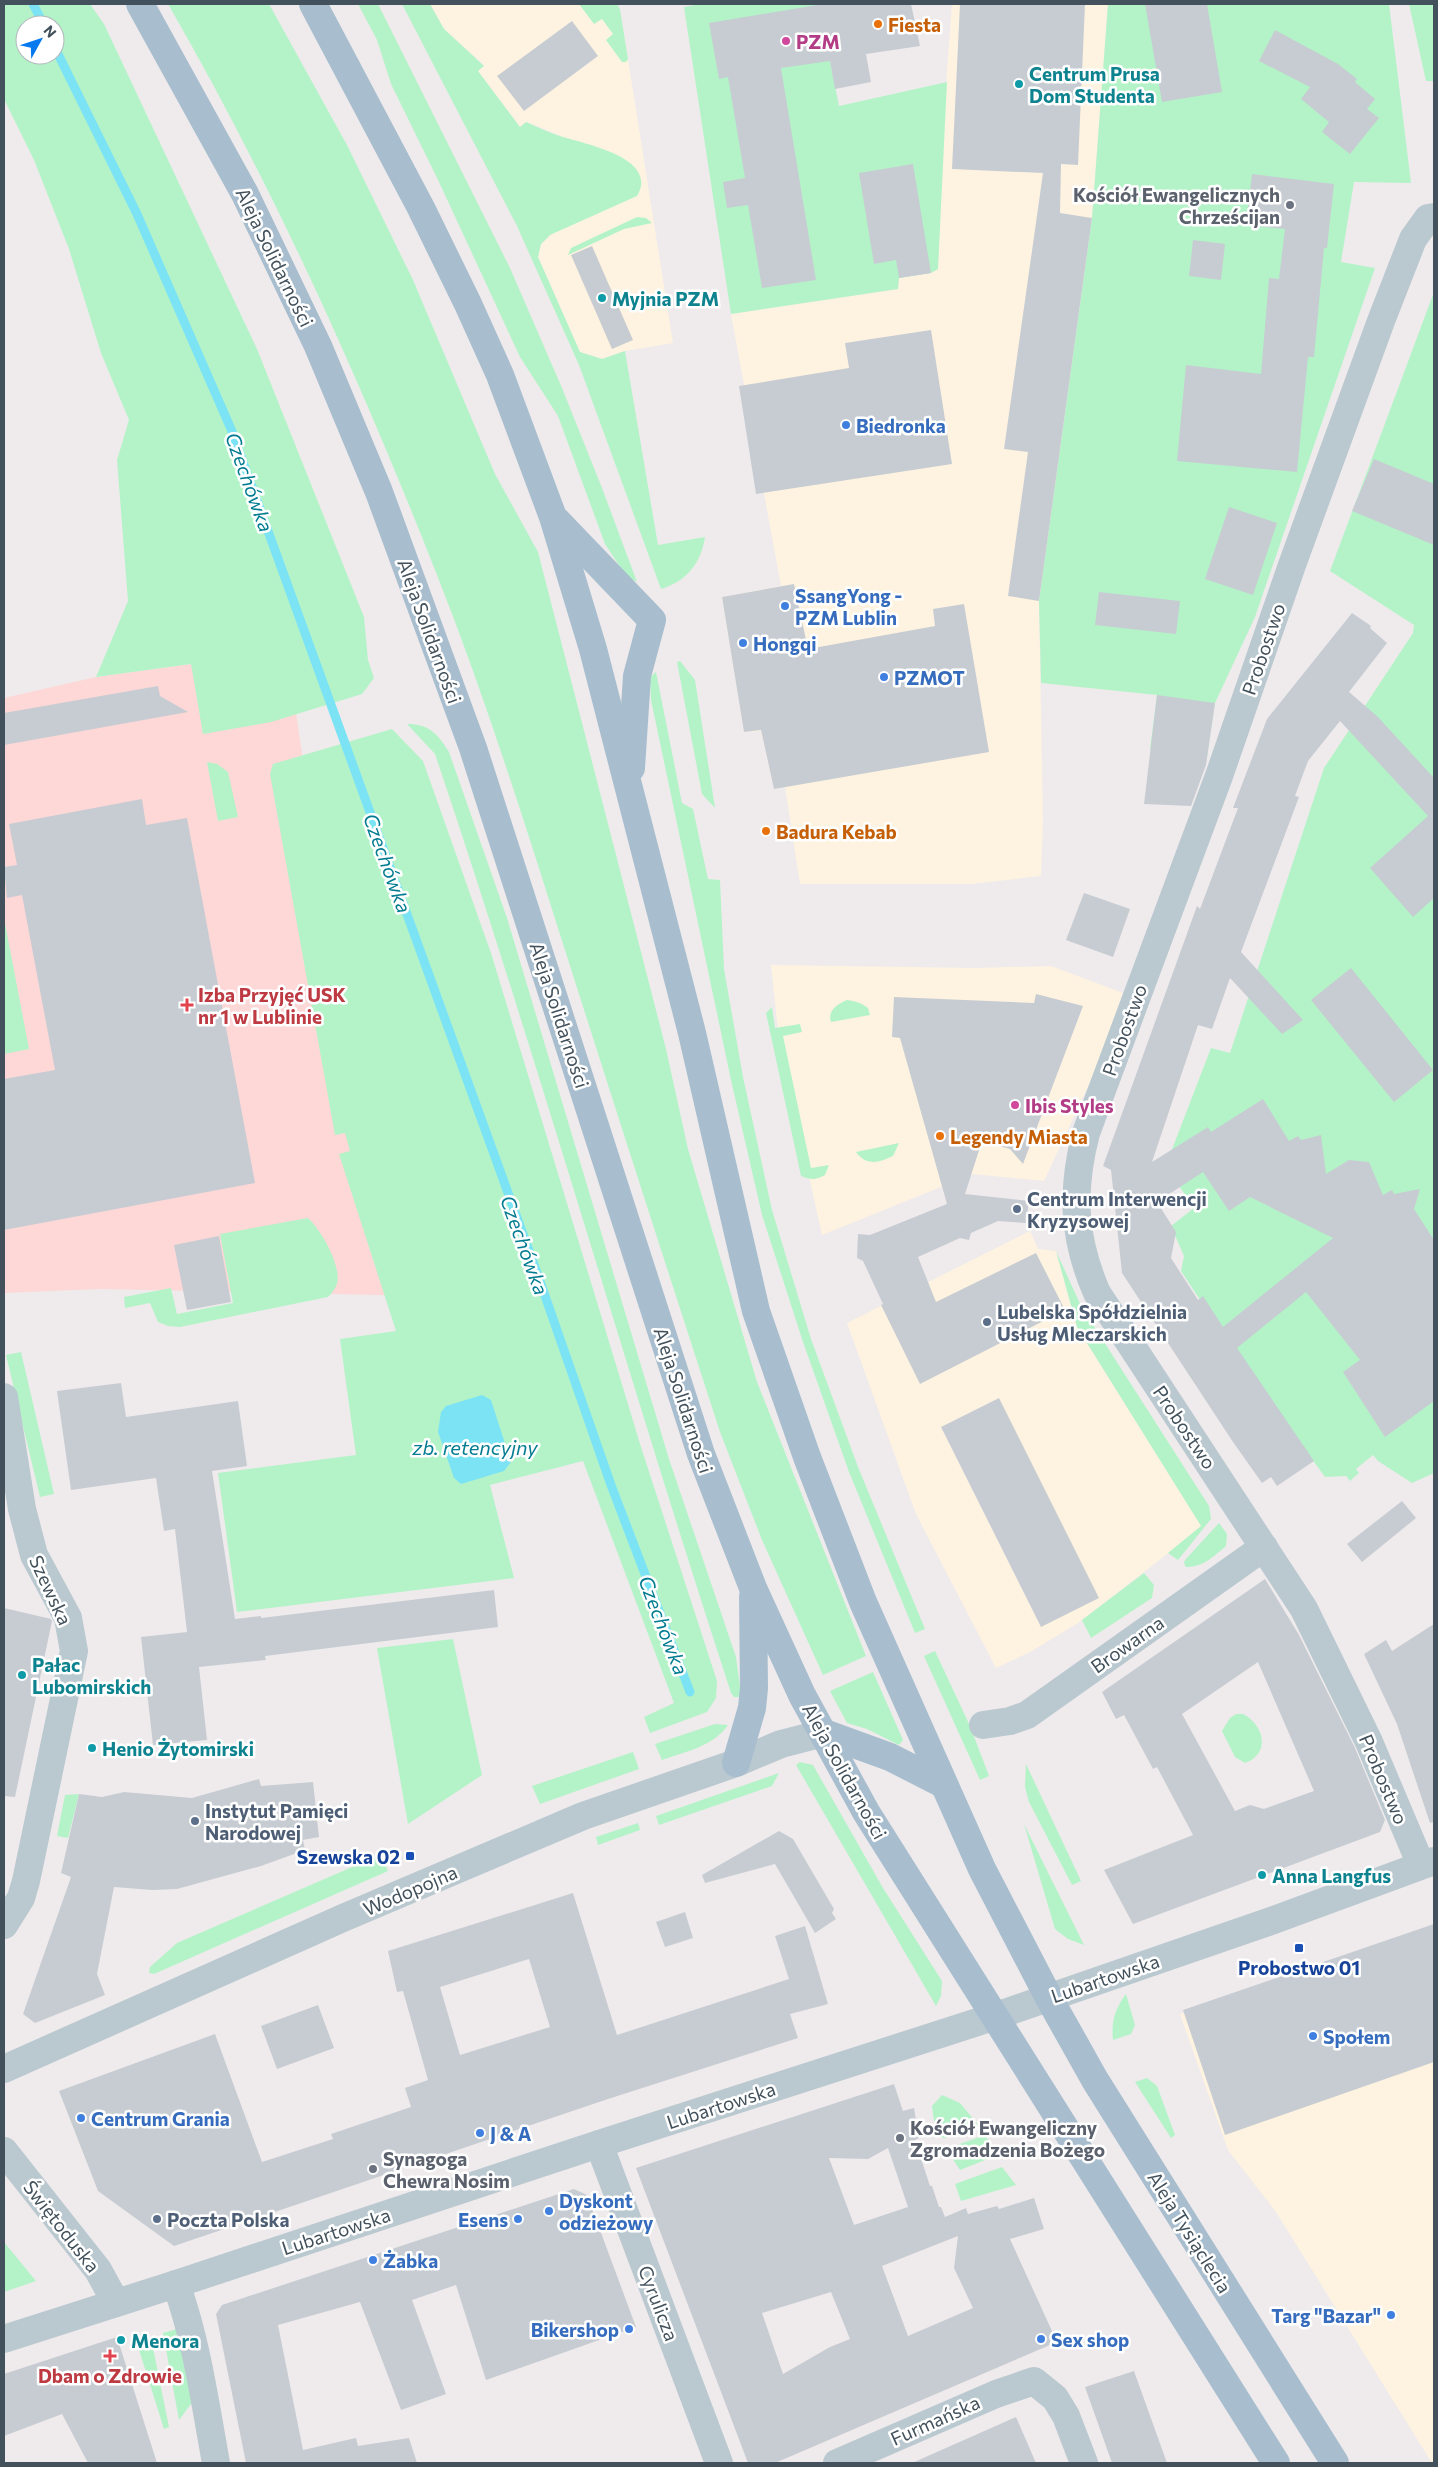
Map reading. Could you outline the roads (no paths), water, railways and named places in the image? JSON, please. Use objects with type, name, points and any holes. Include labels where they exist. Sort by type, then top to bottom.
[{"type":"main road","name":"Aleja Solidarności","points":[[140,4],[245,194],[318,346],[379,492],[472,748],[700,1454],[753,1588],[802,1695],[866,1812],[994,2017]]},
{"type":"main road","points":[[313,4],[421,208],[468,304],[500,376],[553,516],[593,649],[629,796],[692,1033],[756,1311],[794,1424],[833,1526],[884,1650],[943,1784],[1004,1914],[1049,1998]]},
{"type":"main road","points":[[553,516],[652,620],[637,676],[629,796]]},
{"type":"main road","points":[[736,1763],[752,1708],[754,1688],[753,1588]]},
{"type":"main road","points":[[824,1733],[890,1756],[943,1784]]},
{"type":"main road","name":"Aleja Tysiąclecia","points":[[1049,1998],[1095,2080],[1335,2463]]},
{"type":"main road","points":[[994,2017],[1276,2463]]},
{"type":"street","name":"Probostwo","points":[[1428,1863],[1321,1640],[1304,1609],[1097,1293],[1087,1272],[1078,1232],[1075,1190],[1079,1161],[1089,1126],[1219,776],[1292,565],[1381,321],[1413,238],[1428,218],[1434,217]]},
{"type":"street","name":"Szewska","points":[[4,1396],[22,1509],[34,1555],[68,1618],[74,1651],[26,1881],[21,1898],[4,1925]]},
{"type":"street","name":"Browarna","points":[[983,1725],[1010,1721],[1027,1715],[1264,1547]]},
{"type":"street","name":"Wodopojna","points":[[4,2070],[343,1918],[583,1816],[736,1763],[781,1744],[824,1733]]},
{"type":"street","name":"Lubartowska","points":[[4,2339],[598,2144],[994,2017],[1271,1921],[1428,1863]]},
{"type":"street","name":"Cyrulicza","points":[[598,2144],[719,2463]]},
{"type":"street","name":"Świętoduska","points":[[4,2151],[98,2270],[116,2303]]},
{"type":"street","points":[[176,2284],[187,2314],[216,2463]]},
{"type":"street","name":"Furmańska","points":[[837,2463],[996,2394],[1034,2381],[1055,2398],[1066,2416],[1084,2463]]},
{"type":"water","name":"zb. retencyjny","points":[[482,1395],[491,1400],[511,1462],[504,1471],[461,1484],[454,1478],[438,1432],[441,1412],[446,1406]]},
{"type":"waterway","name":"Czechówka","points":[[33,4],[39,15]]},
{"type":"waterway","name":"Czechówka","points":[[63,65],[137,214],[231,429],[536,1270],[611,1485],[690,1692]]},
{"type":"place","name":"Fiesta","points":[[878,24]]},
{"type":"place","name":"PZM","points":[[786,41]]},
{"type":"place","name":"Centrum Prusa Dom Studenta","points":[[1019,84]]},
{"type":"place","name":"Kościół Ewangelicznych Chrześcijan","points":[[1290,205]]},
{"type":"place","name":"Myjnia PZM","points":[[602,298]]},
{"type":"place","name":"Biedronka","points":[[846,425]]},
{"type":"place","name":"SsangYong - PZM Lublin","points":[[785,606]]},
{"type":"place","name":"Hongqi","points":[[743,643]]},
{"type":"place","name":"PZMOT","points":[[884,677]]},
{"type":"place","name":"Badura Kebab","points":[[766,831]]},
{"type":"place","name":"Izba Przyjęć USK nr 1 w Lublinie","points":[[187,1005]]},
{"type":"place","name":"Ibis Styles","points":[[1015,1105]]},
{"type":"place","name":"Legendy Miasta","points":[[940,1136]]},
{"type":"place","name":"Centrum Interwencji Kryzysowej","points":[[1017,1209]]},
{"type":"place","name":"Lubelska Spółdzielnia Usług Mleczarskich","points":[[987,1322]]},
{"type":"place","name":"Pałac Lubomirskich","points":[[22,1675]]},
{"type":"place","name":"Henio Żytomirski","points":[[92,1748]]},
{"type":"place","name":"Instytut Pamięci Narodowej","points":[[195,1821]]},
{"type":"place","name":"Szewska 02","points":[[410,1856]]},
{"type":"place","name":"Anna Langfus","points":[[1262,1875]]},
{"type":"place","name":"Probostwo 01","points":[[1299,1948]]},
{"type":"place","name":"Społem","points":[[1313,2036]]},
{"type":"place","name":"Centrum Grania","points":[[81,2118]]},
{"type":"place","name":"J & A","points":[[480,2133]]},
{"type":"place","name":"Kościół Ewangeliczny Zgromadzenia Bożego","points":[[900,2138]]},
{"type":"place","name":"Synagoga Chewra Nosim","points":[[373,2169]]},
{"type":"place","name":"Dyskont odzieżowy","points":[[549,2211]]},
{"type":"place","name":"Poczta Polska","points":[[157,2219]]},
{"type":"place","name":"Esens","points":[[518,2219]]},
{"type":"place","name":"Żabka","points":[[373,2260]]},
{"type":"place","name":"Targ \"Bazar\"","points":[[1391,2315]]},
{"type":"place","name":"Bikershop","points":[[629,2329]]},
{"type":"place","name":"Sex shop","points":[[1041,2339]]},
{"type":"place","name":"Menora","points":[[121,2340]]},
{"type":"place","name":"Dbam o Zdrowie","points":[[110,2356]]}]
